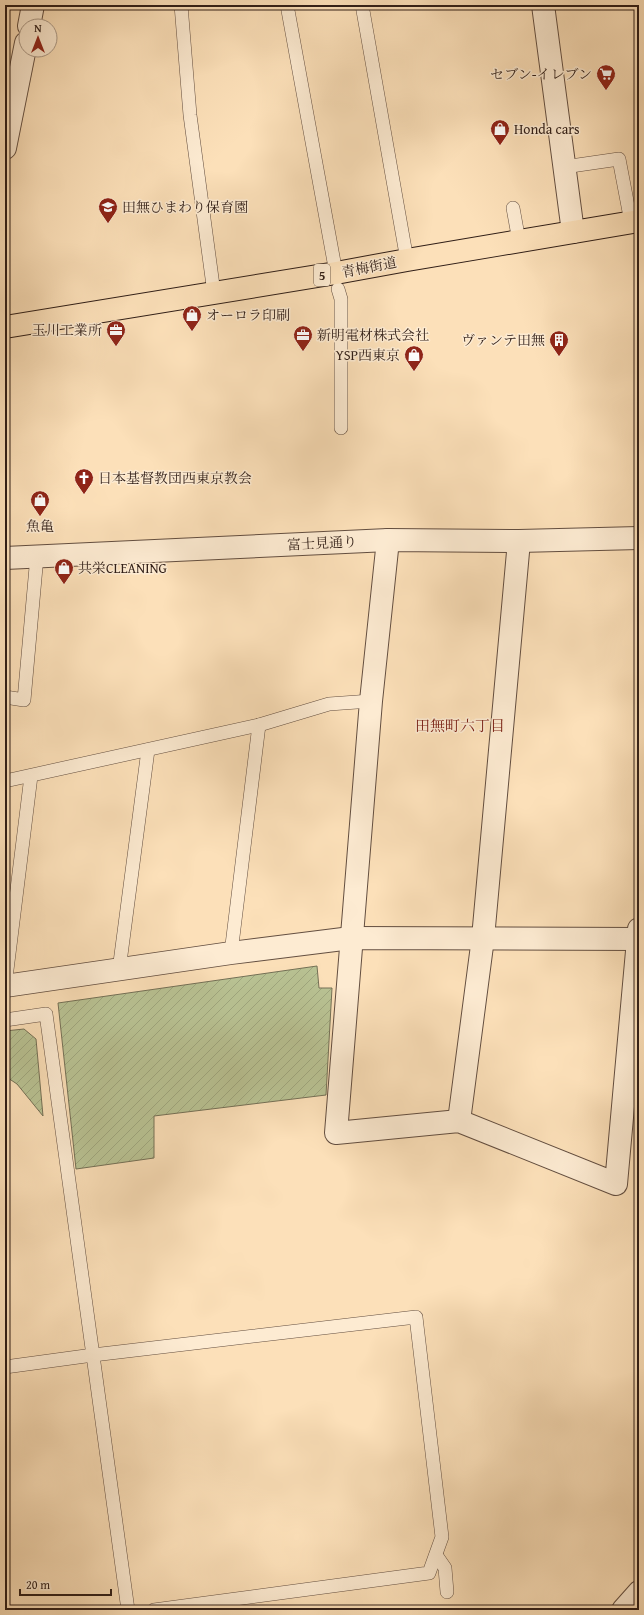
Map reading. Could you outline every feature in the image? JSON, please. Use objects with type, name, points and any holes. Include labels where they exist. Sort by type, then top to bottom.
[{"type":"main road","name":"青梅街道","points":[[5,327],[214,293],[337,281],[407,260],[635,222]]},
{"type":"street","points":[[31,18],[33,5]]},
{"type":"street","points":[[543,5],[574,232]]},
{"type":"street","points":[[5,148],[23,58]]},
{"type":"street","name":"富士見通り","points":[[5,558],[388,540],[519,541],[639,538]]},
{"type":"street","points":[[5,986],[231,953],[351,938],[483,938],[639,935],[616,1184],[459,1121],[336,1133],[351,938],[371,701],[388,540]]},
{"type":"street","points":[[459,1121],[483,938],[519,541]]},
{"type":"street","points":[[623,1610],[639,1592]]},
{"type":"lane","points":[[181,5],[190,114],[214,293]]},
{"type":"lane","points":[[287,5],[341,299],[341,428]]},
{"type":"lane","points":[[362,5],[407,260]]},
{"type":"lane","points":[[564,167],[618,159],[635,222]]},
{"type":"lane","points":[[513,208],[520,241]]},
{"type":"lane","points":[[5,697],[24,700],[37,556]]},
{"type":"lane","points":[[5,781],[260,725],[329,704],[371,701]]},
{"type":"lane","points":[[231,953],[260,725]]},
{"type":"lane","points":[[119,970],[148,750]]},
{"type":"lane","points":[[5,986],[31,776]]},
{"type":"lane","points":[[5,1020],[46,1014],[128,1610]]},
{"type":"lane","points":[[5,1367],[93,1355],[416,1317],[442,1538],[429,1573],[154,1610]]},
{"type":"lane","points":[[436,1555],[444,1568],[447,1592]]},
{"type":"green space","points":[[317,966],[319,988],[332,988],[326,1095],[154,1116],[154,1158],[76,1169],[58,1003]]},
{"type":"green space","points":[[24,1029],[36,1039],[43,1116],[17,1084],[5,1076],[5,1031]]},
{"type":"place","name":"セブン-イレブン","points":[[606,91]]},
{"type":"place","name":"Honda cars","points":[[500,146]]},
{"type":"place","name":"田無ひまわり保育園","points":[[108,224]]},
{"type":"place","name":"オーロラ印刷","points":[[192,332]]},
{"type":"place","name":"玉川工業所","points":[[116,347]]},
{"type":"place","name":"新明電材株式会社","points":[[303,352]]},
{"type":"place","name":"ヴァンテ田無","points":[[559,357]]},
{"type":"place","name":"YSP西東京","points":[[414,372]]},
{"type":"place","name":"日本基督教団西東京教会","points":[[84,495]]},
{"type":"place","name":"魚亀","points":[[40,517]]},
{"type":"place","name":"共栄CLEANING","points":[[64,585]]},
{"type":"district","name":"田無町六丁目","points":[[460,726]]}]
